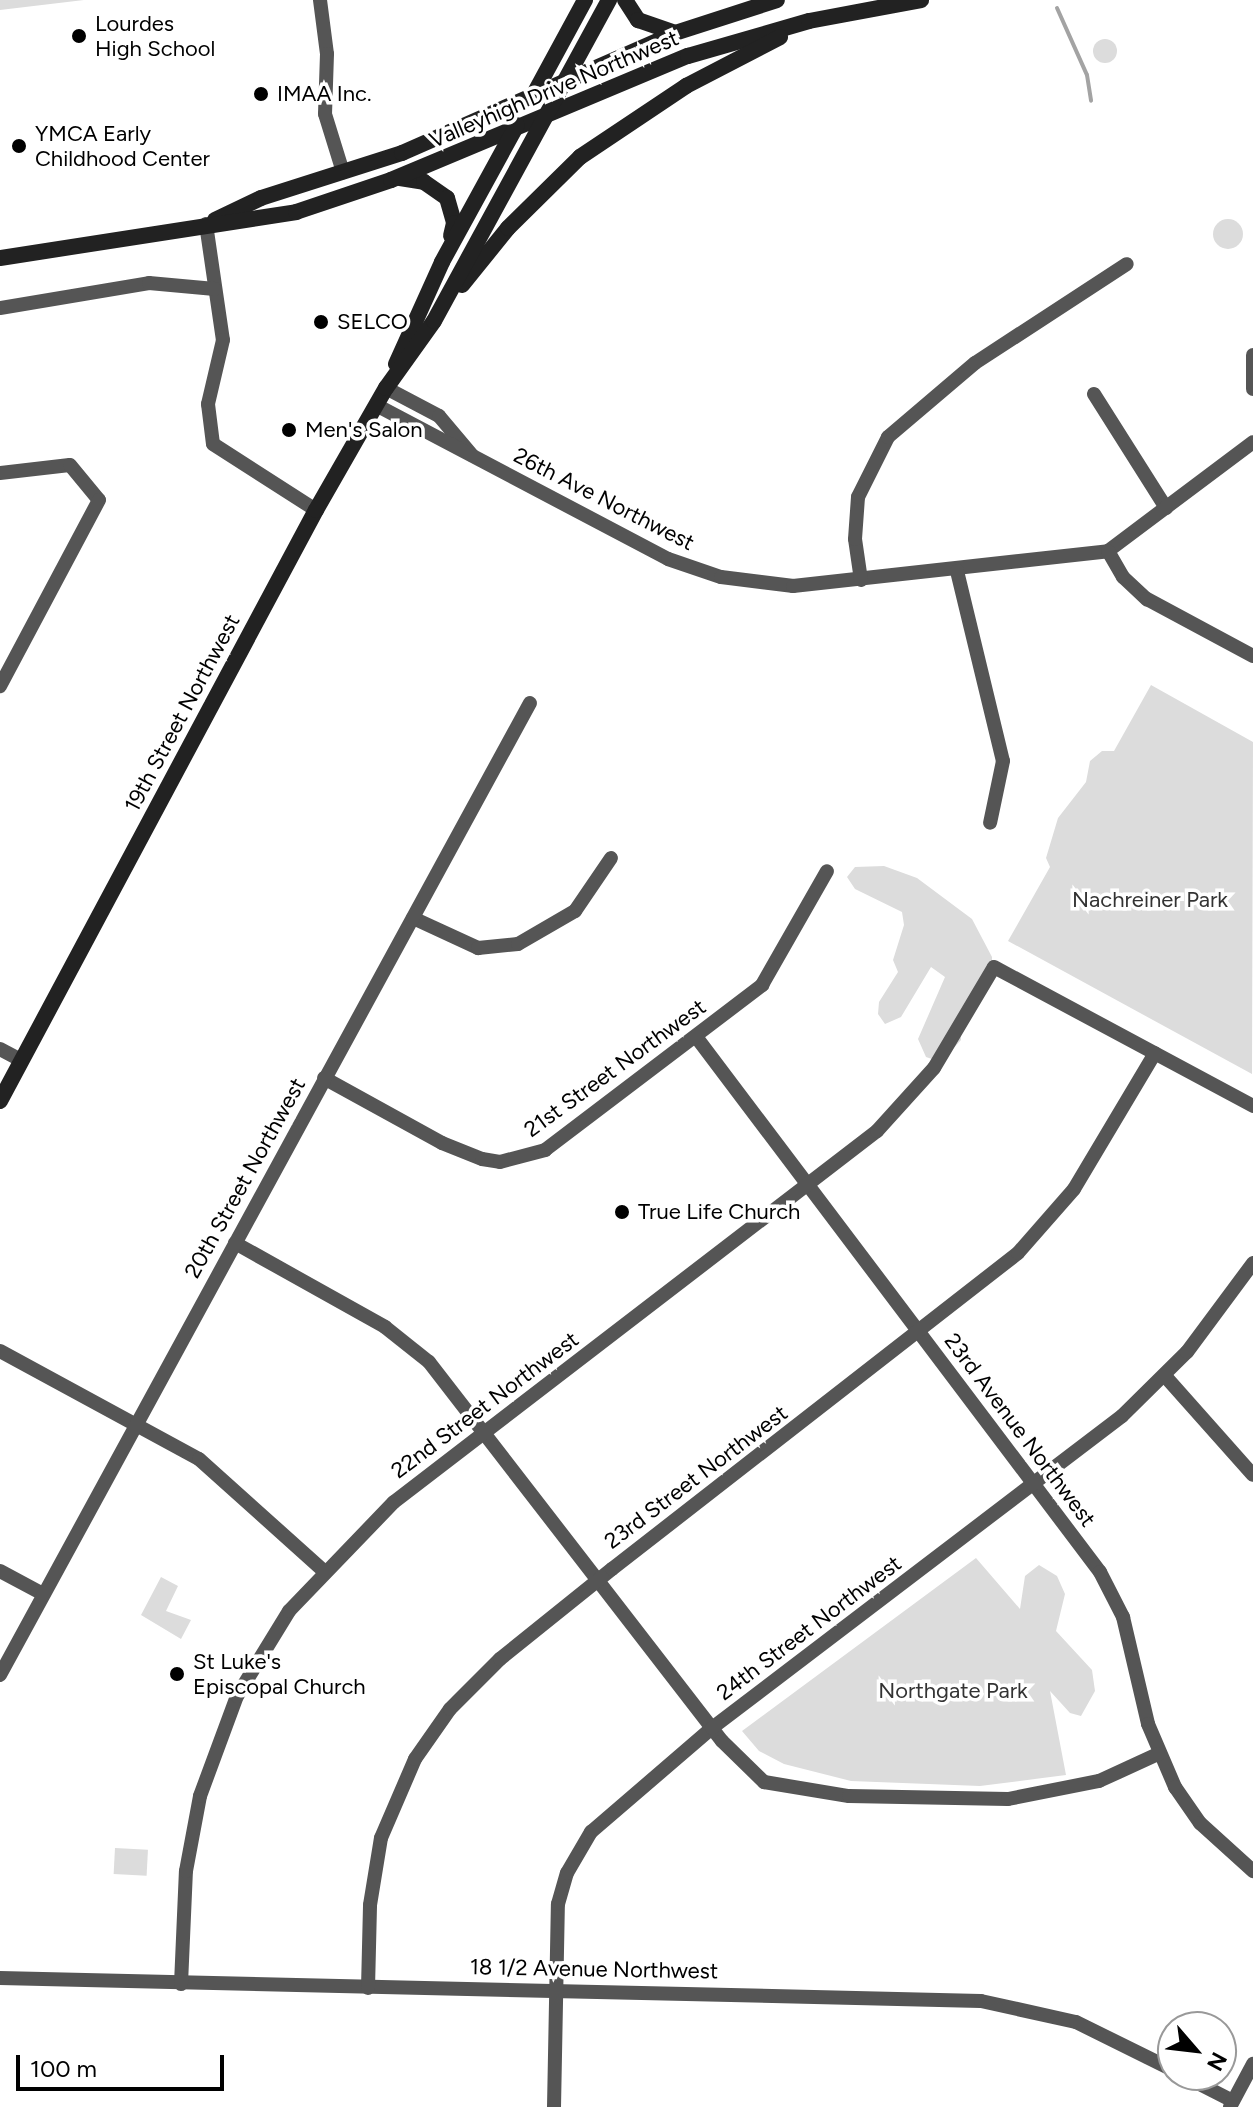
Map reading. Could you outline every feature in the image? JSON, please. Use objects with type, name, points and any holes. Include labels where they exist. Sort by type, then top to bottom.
[{"type":"main road","name":"19th Street Northwest","points":[[386,388],[442,262],[585,0]]},
{"type":"main road","name":"19th Street Northwest","points":[[0,1101],[316,510],[386,388],[434,321],[609,0]]},
{"type":"main road","points":[[625,0],[638,20],[675,33]]},
{"type":"main road","name":"Valleyhigh Drive Northwest","points":[[206,224],[261,198],[402,153],[568,77],[675,33],[777,0]]},
{"type":"main road","name":"Valleyhigh Drive Northwest","points":[[0,258],[296,212],[391,180],[515,128],[547,111],[688,56],[809,21],[921,0]]},
{"type":"main road","points":[[434,321],[508,228],[580,157],[686,86],[809,21]]},
{"type":"main road","points":[[391,180],[424,182],[447,198],[454,223],[442,262]]},
{"type":"main road","name":"19th Street Northwest","points":[[0,1093],[21,1060]]},
{"type":"street","points":[[320,0],[327,54],[325,114],[343,172]]},
{"type":"street","points":[[206,224],[223,340],[208,404],[213,444],[316,510]]},
{"type":"street","points":[[861,580],[855,539],[858,497],[888,437],[975,363],[1127,264]]},
{"type":"street","points":[[0,308],[149,283],[215,289]]},
{"type":"street","points":[[1253,355],[1253,389]]},
{"type":"street","name":"26th Ave Northwest","points":[[386,388],[439,416],[472,455]]},
{"type":"street","points":[[1094,394],[1166,508]]},
{"type":"street","name":"26th Ave Northwest","points":[[376,405],[694,570],[777,585],[957,571],[1108,551]]},
{"type":"street","points":[[1253,442],[1108,551],[1123,577],[1147,599],[1253,656]]},
{"type":"street","points":[[0,473],[70,465],[95,492],[97,508],[0,686]]},
{"type":"street","points":[[957,571],[1003,761],[990,823]]},
{"type":"street","name":"20th Street Northwest","points":[[0,1675],[530,703]]},
{"type":"street","points":[[413,918],[478,948],[518,944],[575,911],[611,858]]},
{"type":"street","name":"21st Street Northwest","points":[[324,1078],[442,1143],[500,1162],[545,1150],[697,1038],[767,978],[827,871]]},
{"type":"street","name":"22nd Street Northwest","points":[[181,1984],[189,1848],[212,1756],[251,1668],[324,1571],[394,1502],[809,1185],[905,1104],[952,1041],[994,967],[1155,1053]]},
{"type":"street","name":"23rd Avenue Northwest","points":[[697,1038],[1036,1486],[1118,1604],[1158,1754],[1200,1823],[1253,1871]]},
{"type":"street","points":[[0,1049],[21,1060]]},
{"type":"street","points":[[1155,1053],[1253,1106]]},
{"type":"street","name":"23rd Street Northwest","points":[[368,1988],[375,1863],[415,1759],[476,1681],[599,1580],[920,1334],[1018,1253],[1057,1210],[1099,1152],[1155,1053]]},
{"type":"street","points":[[235,1243],[401,1338],[487,1431],[741,1765],[764,1782],[849,1796],[1033,1796],[1112,1777],[1158,1754]]},
{"type":"street","name":"24th Street Northwest","points":[[554,2107],[558,1904],[578,1852],[607,1815],[712,1728],[1036,1486],[1165,1376],[1210,1325],[1253,1263]]},
{"type":"street","points":[[0,1351],[135,1423],[214,1471],[324,1571]]},
{"type":"street","points":[[1165,1376],[1253,1475]]},
{"type":"street","points":[[0,1571],[43,1594]]},
{"type":"street","name":"18 1/2 Avenue Northwest","points":[[0,1978],[998,2002],[1076,2022],[1157,2062]]},
{"type":"street","points":[[1210,2091],[1232,2104],[1253,2064]]},
{"type":"green space","points":[[0,0],[84,0],[0,10]]},
{"type":"green space","points":[[1105,39],[1114,42],[1117,51],[1114,60],[1105,63],[1096,60],[1093,51],[1096,42]]},
{"type":"green space","points":[[1228,219],[1234,220],[1242,228],[1242,240],[1234,248],[1228,249],[1222,248],[1214,240],[1213,234],[1214,228],[1222,220]]},
{"type":"green space","name":"Nachreiner Park","points":[[1151,685],[1253,742],[1252,1074],[1008,941],[1050,867],[1046,858],[1058,818],[1086,782],[1090,761],[1102,751],[1114,751]]},
{"type":"green space","points":[[884,866],[917,878],[972,919],[992,957],[992,968],[961,1021],[961,1040],[941,1062],[926,1057],[918,1039],[945,977],[931,967],[901,1017],[885,1024],[878,1014],[879,1002],[898,972],[893,960],[904,925],[902,912],[855,889],[847,877],[855,867]]},
{"type":"green space","name":"Northgate Park","points":[[976,1558],[1020,1609],[1025,1576],[1039,1565],[1057,1576],[1065,1594],[1056,1631],[1092,1670],[1095,1691],[1081,1716],[1070,1713],[1050,1691],[1066,1775],[980,1786],[851,1781],[784,1764],[759,1751],[742,1731]]},
{"type":"green space","points":[[161,1577],[178,1586],[166,1611],[191,1620],[181,1639],[141,1615]]},
{"type":"green space","points":[[115,1848],[148,1850],[147,1876],[114,1874]]},
{"type":"waterway","points":[[1057,8],[1087,75],[1091,101]]},
{"type":"place","name":"Lourdes High School","points":[[79,36]]},
{"type":"place","name":"IMAA Inc.","points":[[261,94]]},
{"type":"place","name":"YMCA Early Childhood Center","points":[[19,146]]},
{"type":"place","name":"SELCO","points":[[321,322]]},
{"type":"place","name":"Men's Salon","points":[[289,430]]},
{"type":"place","name":"True Life Church","points":[[622,1212]]},
{"type":"place","name":"St Luke's Episcopal Church","points":[[177,1674]]}]
